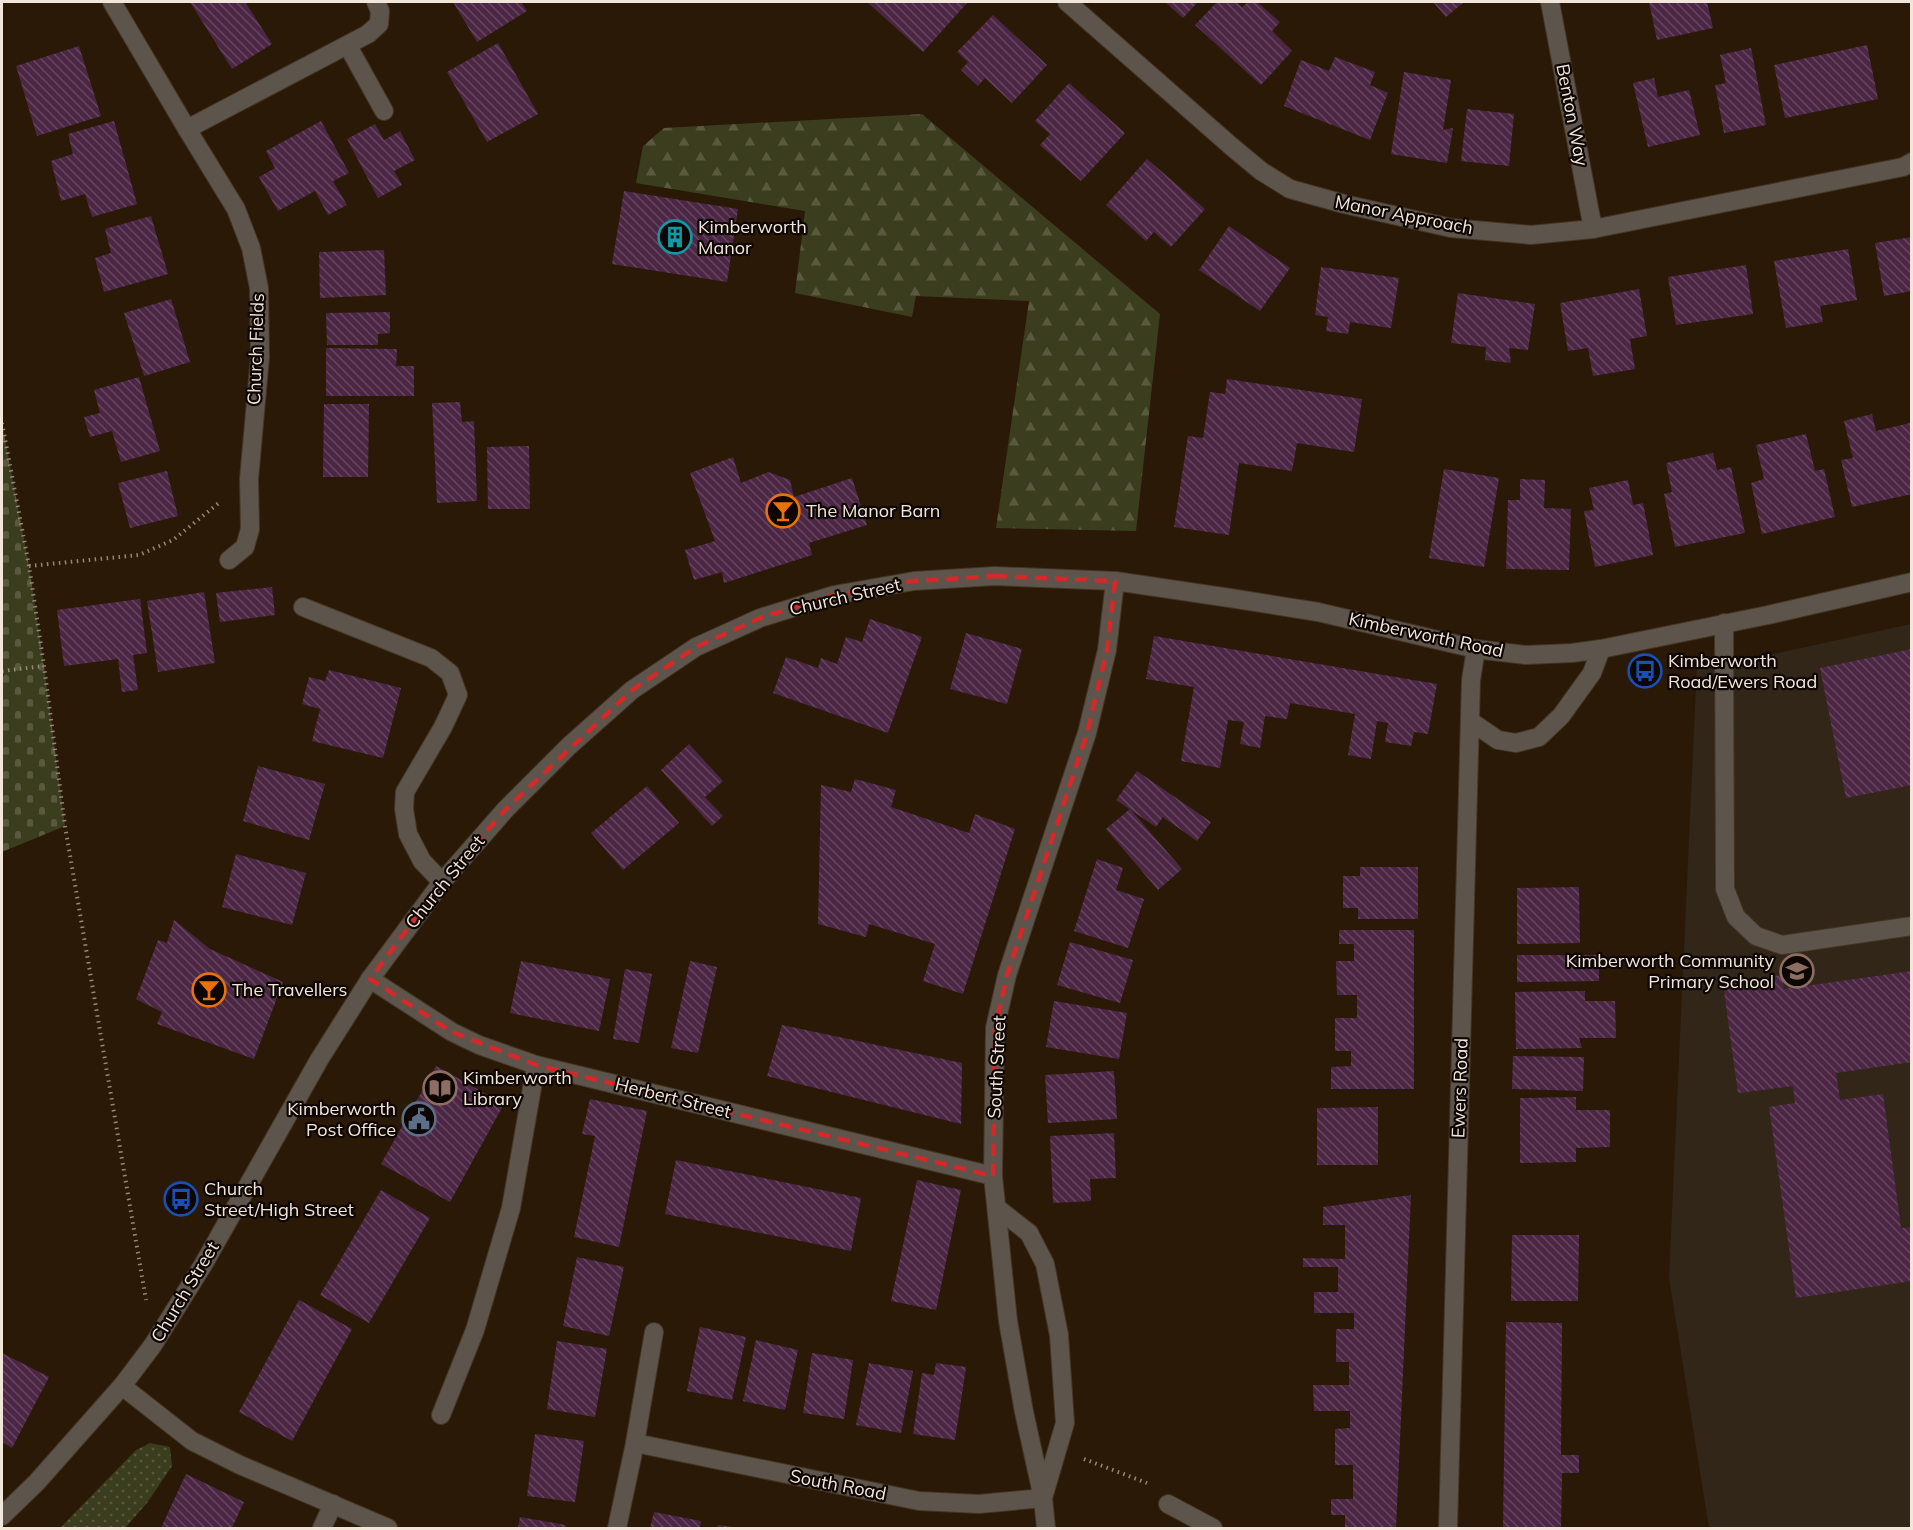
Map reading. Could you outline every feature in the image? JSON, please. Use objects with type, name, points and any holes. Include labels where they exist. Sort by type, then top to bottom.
[{"type":"street","name":"Church Fields","points":[[112,2],[236,209],[251,248],[259,288],[260,357],[249,479],[250,529],[245,547],[229,560]]},
{"type":"street","points":[[186,129],[368,34],[379,24],[380,11],[376,2]]},
{"type":"street","name":"Manor Approach","points":[[1067,2],[1231,146],[1261,171],[1290,189],[1344,204],[1451,228],[1531,235],[1593,229],[1903,167],[1911,162]]},
{"type":"street","name":"Benton Way","points":[[1550,2],[1593,229]]},
{"type":"street","points":[[348,46],[384,111]]},
{"type":"street","name":"Church Street","points":[[2,1516],[36,1482],[122,1386],[153,1345],[203,1265],[319,1060],[370,979],[442,882],[505,810],[569,746],[632,690],[696,647],[760,618],[834,595],[914,581],[995,576],[1115,581]]},
{"type":"street","name":"Kimberworth Road","points":[[1115,581],[1318,612],[1476,648],[1526,655],[1600,649],[1911,582]]},
{"type":"street","name":"South Street","points":[[1046,1528],[1043,1498],[1024,1412],[1008,1321],[993,1176],[995,1028],[1007,975],[1087,733],[1107,650],[1115,581]]},
{"type":"street","points":[[303,607],[431,657],[450,673],[458,695],[443,727],[405,792],[404,809],[408,834],[422,861],[442,882]]},
{"type":"street","points":[[1725,623],[1725,889],[1736,917],[1756,936],[1782,945],[1911,926]]},
{"type":"street","name":"Ewers Road","points":[[1448,1528],[1471,680],[1476,648]]},
{"type":"street","points":[[1470,722],[1498,740],[1516,743],[1539,737],[1561,716],[1592,673],[1600,649]]},
{"type":"street","name":"Herbert Street","points":[[370,979],[452,1032],[479,1045],[536,1065],[993,1176]]},
{"type":"street","points":[[441,1415],[475,1330],[511,1208],[536,1065]]},
{"type":"street","points":[[997,1208],[1029,1233],[1045,1264],[1059,1335],[1065,1423],[1043,1498]]},
{"type":"street","points":[[617,1528],[635,1443],[654,1332]]},
{"type":"street","points":[[122,1386],[192,1441],[240,1466],[388,1528]]},
{"type":"street","name":"South Road","points":[[635,1443],[919,1501],[979,1504],[1043,1498]]},
{"type":"street","points":[[322,1528],[333,1504]]},
{"type":"street","points":[[1168,1504],[1214,1528]]},
{"type":"path","points":[[2,423],[29,566],[45,666],[67,837],[153,1345]]},
{"type":"path","points":[[29,566],[139,555],[173,540],[249,479]]},
{"type":"path","points":[[2,671],[45,666]]},
{"type":"path","points":[[1058,1449],[1157,1487],[1168,1504]]},
{"type":"highlighted area","points":[[995,576],[1115,581],[1107,650],[1087,733],[1007,975],[995,1028],[993,1176],[536,1065],[452,1032],[370,979],[442,882],[505,810],[632,690],[696,647],[760,618],[834,595],[914,581]]},
{"type":"shaded area","name":"Kimberworth Community Primary School","points":[[1911,624],[1911,1528],[1709,1528],[1669,1278],[1697,664],[1769,655]]},
{"type":"green space","points":[[922,114],[1160,314],[1136,531],[996,528],[1029,301],[916,296],[912,317],[795,293],[805,211],[636,183],[643,146],[664,128]]},
{"type":"green space","points":[[2,423],[29,566],[65,826],[2,852]]},
{"type":"green space","points":[[150,1443],[170,1447],[172,1466],[147,1503],[125,1528],[60,1528],[136,1450]]},
{"type":"building","points":[[190,2],[245,2],[272,44],[232,69]]},
{"type":"building","points":[[453,2],[521,2],[527,11],[477,42]]},
{"type":"building","points":[[867,2],[968,2],[923,52]]},
{"type":"building","points":[[1165,2],[1198,2],[1183,18]]},
{"type":"building","points":[[1217,2],[1236,2],[1242,7],[1248,2],[1257,2],[1280,22],[1272,31],[1292,51],[1261,85],[1195,25]]},
{"type":"building","points":[[1433,2],[1464,2],[1446,17]]},
{"type":"building","points":[[1649,2],[1707,2],[1713,28],[1657,40]]},
{"type":"building","points":[[993,15],[1047,65],[1012,103],[985,78],[978,86],[961,70],[968,62],[957,52]]},
{"type":"building","points":[[498,43],[538,114],[487,142],[447,72]]},
{"type":"building","points":[[1867,45],[1878,99],[1785,118],[1774,65]]},
{"type":"building","points":[[79,46],[101,116],[37,136],[16,66]]},
{"type":"building","points":[[1751,48],[1766,125],[1724,133],[1715,85],[1726,83],[1720,55]]},
{"type":"building","points":[[1335,57],[1375,72],[1370,85],[1388,93],[1370,140],[1284,106],[1301,60],[1329,71]]},
{"type":"building","points":[[1404,72],[1451,80],[1443,130],[1453,128],[1447,163],[1391,154]]},
{"type":"building","points":[[1654,78],[1658,97],[1689,90],[1700,135],[1648,147],[1633,83]]},
{"type":"building","points":[[1069,83],[1125,133],[1081,181],[1040,145],[1050,134],[1035,121]]},
{"type":"building","points":[[1467,109],[1514,114],[1509,166],[1461,161]]},
{"type":"building","points":[[114,121],[137,204],[92,217],[85,194],[61,201],[51,161],[73,154],[68,134]]},
{"type":"building","points":[[321,121],[349,173],[333,181],[347,205],[328,215],[315,191],[278,211],[259,177],[275,168],[266,151]]},
{"type":"building","points":[[375,124],[384,140],[400,131],[415,160],[394,171],[402,185],[378,198],[347,139]]},
{"type":"building","points":[[1147,159],[1205,209],[1171,247],[1154,232],[1146,241],[1106,205]]},
{"type":"building","name":"Kimberworth Manor","points":[[624,191],[738,209],[727,282],[612,264]]},
{"type":"building","points":[[151,216],[168,274],[104,292],[95,258],[111,253],[105,229]]},
{"type":"building","points":[[1229,226],[1290,268],[1260,311],[1199,270]]},
{"type":"building","points":[[1912,237],[1912,291],[1884,296],[1875,243]]},
{"type":"building","points":[[1848,249],[1857,300],[1820,306],[1823,322],[1786,328],[1774,261]]},
{"type":"building","points":[[384,250],[386,295],[320,298],[319,252]]},
{"type":"building","points":[[1746,265],[1753,314],[1676,325],[1668,277]]},
{"type":"building","points":[[1321,267],[1399,278],[1391,328],[1350,322],[1348,334],[1326,331],[1328,317],[1315,315]]},
{"type":"building","points":[[1639,289],[1647,336],[1630,339],[1635,369],[1593,376],[1588,348],[1568,351],[1560,303]]},
{"type":"building","points":[[1458,293],[1535,304],[1528,350],[1509,348],[1511,363],[1485,360],[1486,347],[1451,343]]},
{"type":"building","points":[[171,299],[190,362],[144,376],[124,313]]},
{"type":"building","points":[[390,312],[390,333],[378,334],[378,345],[327,345],[326,313]]},
{"type":"building","points":[[326,348],[397,349],[396,366],[414,366],[414,396],[326,396]]},
{"type":"building","points":[[139,377],[160,451],[121,462],[112,431],[90,437],[84,417],[100,413],[94,390]]},
{"type":"building","points":[[1227,379],[1362,399],[1354,452],[1297,443],[1292,471],[1239,463],[1229,535],[1174,527],[1188,436],[1203,438],[1210,392],[1225,394]]},
{"type":"building","points":[[460,402],[462,422],[474,421],[477,501],[437,503],[432,403]]},
{"type":"building","points":[[324,404],[369,404],[368,477],[323,477]]},
{"type":"building","points":[[1872,414],[1876,431],[1910,423],[1912,494],[1852,507],[1841,460],[1853,458],[1844,421]]},
{"type":"building","points":[[1806,434],[1815,471],[1824,469],[1835,517],[1762,534],[1751,483],[1764,479],[1756,445]]},
{"type":"building","points":[[529,446],[530,509],[488,509],[487,447]]},
{"type":"building","points":[[1713,453],[1717,470],[1731,467],[1745,533],[1675,547],[1664,494],[1672,492],[1666,463]]},
{"type":"building","name":"The Manor Barn","points":[[733,457],[741,483],[768,472],[790,480],[794,497],[852,478],[867,525],[809,543],[812,555],[724,583],[722,572],[694,580],[685,550],[715,541],[690,473]]},
{"type":"building","points":[[1444,469],[1499,478],[1484,567],[1429,558]]},
{"type":"building","points":[[167,471],[178,516],[130,528],[118,483]]},
{"type":"building","points":[[1520,479],[1545,480],[1544,508],[1571,509],[1569,570],[1506,569],[1508,500],[1520,500]]},
{"type":"building","points":[[1628,480],[1633,505],[1643,503],[1653,555],[1595,567],[1584,511],[1594,510],[1589,488]]},
{"type":"building","points":[[272,587],[275,615],[220,622],[216,593]]},
{"type":"building","points":[[204,592],[215,663],[158,672],[147,601]]},
{"type":"building","points":[[140,599],[147,653],[133,655],[138,690],[122,692],[118,659],[64,666],[57,610]]},
{"type":"building","points":[[870,619],[922,637],[888,733],[773,693],[786,657],[818,668],[821,658],[837,664],[846,637],[862,642]]},
{"type":"building","points":[[966,633],[1022,649],[1007,704],[950,689]]},
{"type":"building","points":[[1154,636],[1437,684],[1428,734],[1414,732],[1411,746],[1385,742],[1388,723],[1377,721],[1371,759],[1348,755],[1355,714],[1290,703],[1287,719],[1265,716],[1260,748],[1240,744],[1244,722],[1228,720],[1220,768],[1181,761],[1194,687],[1146,679]]},
{"type":"building","points":[[1912,649],[1912,785],[1846,798],[1820,668]]},
{"type":"building","points":[[329,670],[401,688],[383,758],[312,741],[320,709],[302,704],[309,677],[325,681]]},
{"type":"building","points":[[689,744],[723,781],[705,797],[723,816],[712,826],[661,770]]},
{"type":"building","points":[[258,766],[325,784],[309,840],[243,821]]},
{"type":"building","points":[[1137,771],[1211,822],[1197,841],[1163,817],[1156,827],[1116,800]]},
{"type":"building","points":[[855,779],[896,790],[891,807],[969,833],[975,814],[1015,829],[963,994],[923,981],[935,944],[869,924],[866,937],[818,924],[821,785],[851,792]]},
{"type":"building","points":[[647,786],[679,823],[623,870],[591,833]]},
{"type":"building","points":[[1130,809],[1182,869],[1158,890],[1106,829]]},
{"type":"building","points":[[236,854],[306,873],[292,925],[222,907]]},
{"type":"building","points":[[1097,859],[1123,868],[1116,890],[1144,899],[1128,948],[1074,931]]},
{"type":"building","points":[[1360,867],[1418,867],[1418,919],[1358,919],[1358,908],[1343,908],[1343,876],[1360,876]]},
{"type":"building","points":[[1579,887],[1580,943],[1517,944],[1517,888]]},
{"type":"building","name":"The Travellers","points":[[174,920],[210,949],[283,982],[254,1059],[157,1024],[162,1012],[136,999],[158,940],[167,943]]},
{"type":"building","points":[[1339,930],[1414,930],[1414,1089],[1331,1089],[1331,1067],[1351,1066],[1351,1051],[1335,1051],[1335,1018],[1357,1018],[1357,995],[1337,995],[1336,961],[1354,961],[1354,944],[1339,944]]},
{"type":"building","points":[[1070,942],[1133,960],[1120,1003],[1057,985]]},
{"type":"building","points":[[1517,955],[1599,955],[1599,981],[1517,982]]},
{"type":"building","points":[[521,961],[610,979],[599,1031],[510,1013]]},
{"type":"building","points":[[690,961],[717,967],[698,1053],[671,1048]]},
{"type":"building","points":[[625,969],[652,974],[639,1043],[613,1039]]},
{"type":"building","points":[[1912,971],[1912,1062],[1836,1073],[1840,1100],[1883,1094],[1901,1228],[1912,1227],[1912,1281],[1796,1298],[1769,1107],[1795,1103],[1793,1086],[1738,1093],[1723,984],[1782,975],[1784,989]]},
{"type":"building","points":[[1585,991],[1585,1001],[1615,1001],[1616,1038],[1579,1038],[1582,1048],[1516,1049],[1515,992]]},
{"type":"building","points":[[1054,1001],[1127,1013],[1119,1059],[1046,1047]]},
{"type":"building","points":[[782,1025],[962,1063],[961,1124],[767,1076]]},
{"type":"building","points":[[1513,1056],[1584,1057],[1583,1091],[1512,1089]]},
{"type":"building","points":[[436,1066],[504,1104],[450,1202],[381,1164]]},
{"type":"building","points":[[1114,1071],[1117,1119],[1048,1123],[1045,1075]]},
{"type":"building","points":[[1576,1097],[1576,1110],[1610,1110],[1610,1147],[1576,1148],[1576,1162],[1520,1163],[1520,1098]]},
{"type":"building","points":[[590,1099],[647,1111],[619,1247],[574,1237],[595,1136],[582,1134]]},
{"type":"building","points":[[1378,1107],[1378,1165],[1317,1165],[1317,1108]]},
{"type":"building","points":[[1114,1133],[1116,1178],[1090,1179],[1091,1201],[1053,1203],[1050,1136]]},
{"type":"building","points":[[676,1160],[861,1198],[851,1251],[665,1214]]},
{"type":"building","points":[[917,1180],[961,1190],[936,1310],[891,1301]]},
{"type":"building","points":[[381,1190],[430,1218],[369,1323],[320,1295]]},
{"type":"building","points":[[1411,1195],[1396,1528],[1345,1528],[1345,1515],[1331,1515],[1331,1499],[1353,1499],[1353,1465],[1335,1465],[1335,1429],[1350,1428],[1350,1411],[1314,1411],[1313,1385],[1349,1385],[1349,1362],[1336,1362],[1336,1329],[1354,1329],[1354,1313],[1314,1313],[1314,1292],[1338,1292],[1338,1267],[1303,1267],[1303,1258],[1345,1259],[1345,1225],[1323,1225],[1323,1207]]},
{"type":"building","points":[[1512,1235],[1579,1235],[1578,1301],[1511,1301]]},
{"type":"building","points":[[577,1257],[624,1267],[609,1336],[563,1326]]},
{"type":"building","points":[[299,1300],[352,1329],[292,1441],[239,1412]]},
{"type":"building","points":[[1506,1322],[1562,1323],[1561,1455],[1579,1455],[1579,1473],[1562,1473],[1561,1528],[1503,1528]]},
{"type":"building","points":[[700,1327],[746,1337],[732,1400],[687,1391]]},
{"type":"building","points":[[756,1340],[798,1350],[785,1410],[743,1401]]},
{"type":"building","points":[[557,1341],[607,1349],[595,1417],[547,1409]]},
{"type":"building","points":[[2,1353],[49,1377],[12,1448],[2,1442]]},
{"type":"building","points":[[812,1353],[853,1360],[844,1419],[803,1413]]},
{"type":"building","points":[[869,1363],[913,1371],[901,1433],[856,1425]]},
{"type":"building","points":[[936,1363],[966,1367],[955,1440],[913,1434],[922,1373],[934,1375]]},
{"type":"building","points":[[535,1434],[584,1441],[575,1502],[527,1496]]},
{"type":"building","points":[[186,1474],[244,1502],[232,1528],[161,1528]]},
{"type":"building","points":[[654,1512],[701,1521],[700,1528],[650,1528]]},
{"type":"building","points":[[520,1517],[566,1525],[565,1528],[518,1528]]},
{"type":"building","points":[[718,1525],[733,1527],[733,1528],[717,1528]]},
{"type":"place","name":"Kimberworth Manor","points":[[675,237]]},
{"type":"place","name":"The Manor Barn","points":[[783,511]]},
{"type":"place","name":"Kimberworth Road/Ewers Road","points":[[1645,671]]},
{"type":"place","name":"Kimberworth Community Primary School","points":[[1797,971]]},
{"type":"place","name":"The Travellers","points":[[209,990]]},
{"type":"place","name":"Kimberworth Library","points":[[440,1088]]},
{"type":"place","name":"Kimberworth Post Office","points":[[419,1119]]},
{"type":"place","name":"Church Street/High Street","points":[[181,1199]]}]
